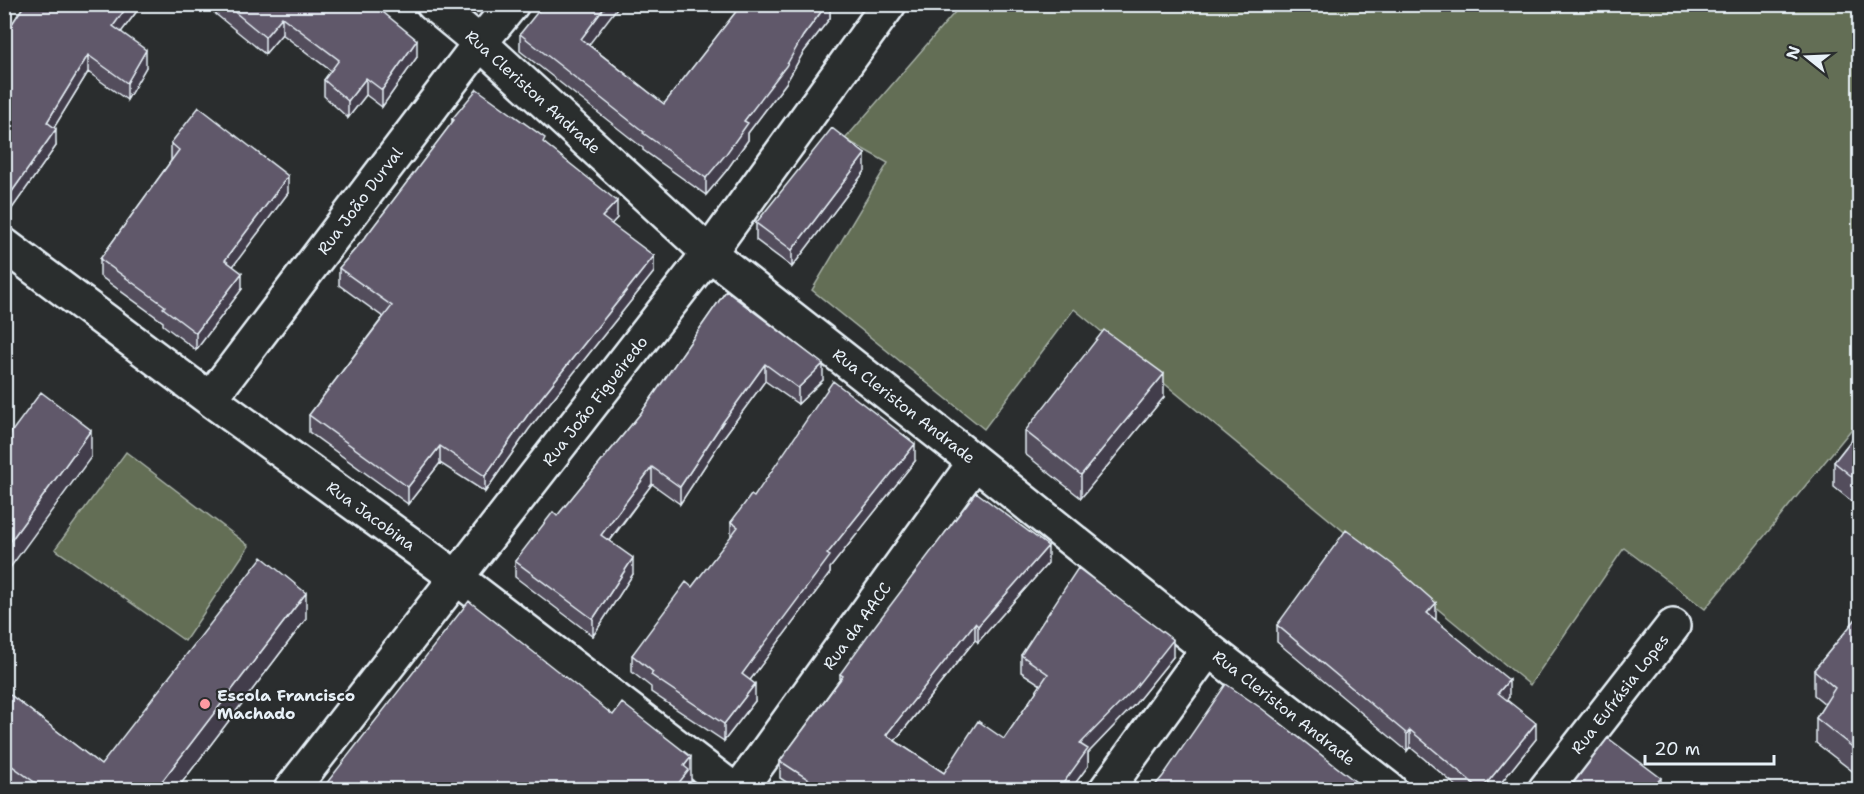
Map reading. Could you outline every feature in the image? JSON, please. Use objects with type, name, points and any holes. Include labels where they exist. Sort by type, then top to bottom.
[{"type":"street","name":"Rua Cleriston Andrade","points":[[433,4],[480,43],[709,253],[1208,649],[1390,789]]},
{"type":"street","name":"Rua João Durval","points":[[210,399],[512,4]]},
{"type":"street","name":"Rua João Figueiredo","points":[[291,789],[709,253],[889,4]]},
{"type":"street","name":"Rua Jacobina","points":[[4,245],[210,399],[457,578],[734,789]]},
{"type":"street","name":"Rua da AACC","points":[[739,789],[975,462]]},
{"type":"street","name":"Rua Eufrásia Lopes","points":[[1545,789],[1673,626]]},
{"type":"street","points":[[1106,789],[1208,649]]},
{"type":"green space","points":[[961,5],[1859,5],[1859,420],[1705,609],[1624,548],[1530,685],[1074,309],[984,429],[812,290],[888,163],[845,139]]},
{"type":"green space","points":[[126,452],[249,546],[185,641],[55,549]]},
{"type":"building","points":[[25,4],[129,4],[113,26],[146,50],[127,83],[88,55],[47,122],[56,129],[4,203],[4,36]]},
{"type":"building","points":[[225,4],[373,4],[417,40],[382,90],[366,78],[348,101],[324,80],[339,60],[282,17],[265,37]]},
{"type":"building","points":[[544,4],[607,4],[581,39],[664,104],[742,4],[827,4],[803,36],[786,66],[744,121],[748,123],[706,178],[643,133],[520,34]]},
{"type":"building","points":[[477,89],[545,138],[543,142],[617,201],[602,217],[654,256],[529,413],[485,476],[440,446],[408,487],[309,415],[392,306],[339,268],[364,239],[454,120],[452,119]]},
{"type":"building","points":[[199,107],[288,176],[225,260],[242,273],[196,333],[163,308],[165,306],[100,259],[179,150],[171,143]]},
{"type":"building","points":[[832,128],[865,154],[792,250],[756,223]]},
{"type":"building","points":[[726,291],[823,364],[798,388],[765,364],[680,487],[652,467],[601,535],[633,558],[593,619],[515,561],[553,512],[557,516],[641,413]]},
{"type":"building","points":[[1104,330],[1164,374],[1081,475],[1025,431]]},
{"type":"building","points":[[833,381],[915,444],[827,554],[830,556],[742,674],[755,684],[724,724],[651,675],[653,672],[632,655],[686,582],[692,587],[738,527],[731,522],[751,495],[754,497]]},
{"type":"building","points":[[41,392],[91,430],[4,550],[4,442]]},
{"type":"building","points":[[1860,429],[1860,483],[1834,462]]},
{"type":"building","points":[[976,492],[1048,546],[978,626],[975,623],[886,735],[944,773],[978,721],[1004,739],[1048,674],[1021,655],[1078,568],[1173,640],[1135,688],[1080,744],[1088,749],[1059,789],[823,789],[780,761],[843,676],[840,674],[871,631]]},
{"type":"building","points":[[1346,530],[1392,564],[1436,603],[1427,613],[1509,680],[1498,693],[1536,723],[1482,789],[1410,730],[1407,734],[1277,625]]},
{"type":"building","points":[[262,557],[306,593],[156,789],[44,789],[4,760],[4,690],[101,765]]},
{"type":"building","points":[[469,601],[613,715],[622,703],[691,757],[684,766],[689,770],[674,789],[322,789]]},
{"type":"building","points":[[1860,614],[1860,753],[1816,718],[1835,688],[1814,670]]},
{"type":"building","points":[[1226,684],[1261,708],[1365,789],[1152,789]]},
{"type":"building","points":[[1608,738],[1661,778],[1651,789],[1569,789]]},
{"type":"place","name":"Escola Francisco Machado","points":[[205,704]]}]
